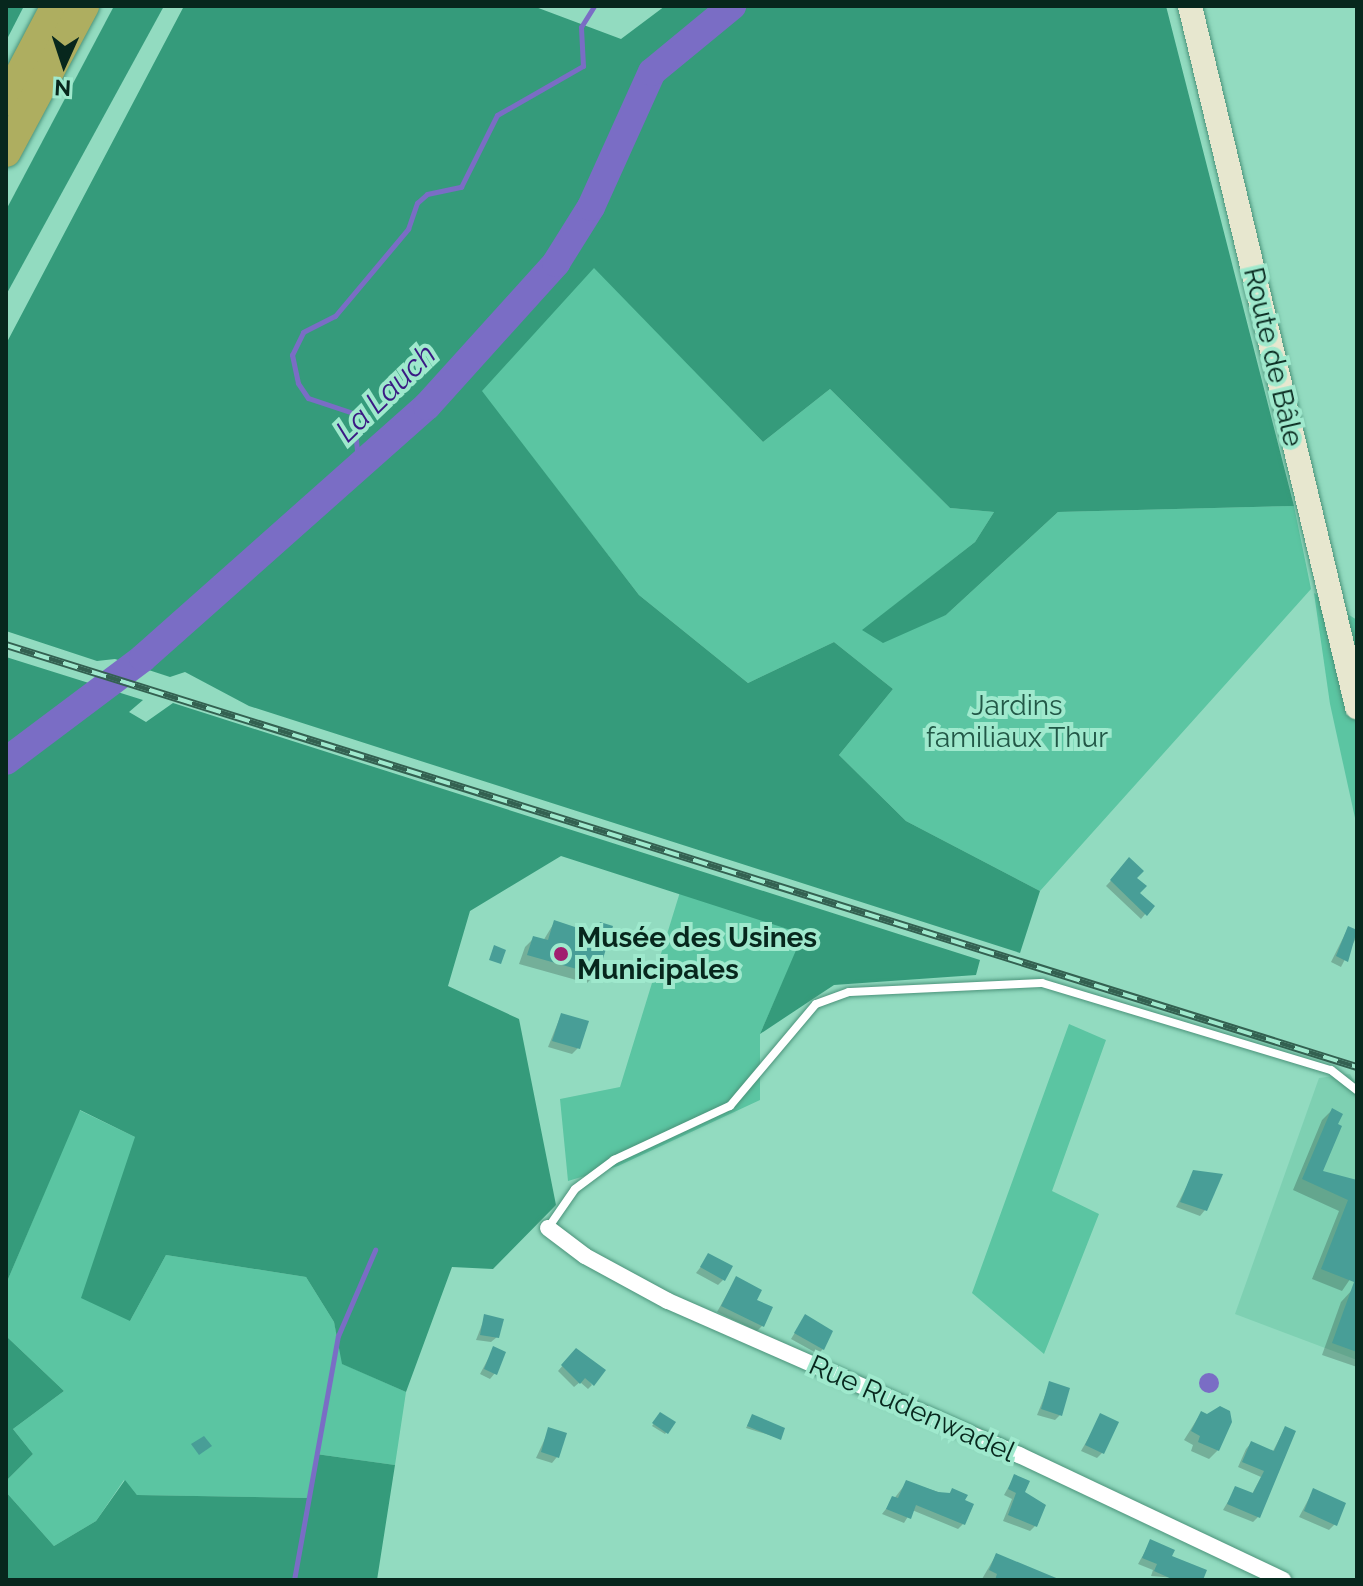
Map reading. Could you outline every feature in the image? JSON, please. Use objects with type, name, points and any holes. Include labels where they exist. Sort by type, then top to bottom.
[{"type":"highway","points":[[6,101],[56,6]]},
{"type":"highway","points":[[6,152],[84,6]]},
{"type":"main road","name":"Route de Bâle","points":[[1190,6],[1357,707]]},
{"type":"street","name":"Rue Rudenwadel","points":[[548,1228],[585,1256],[668,1301],[1019,1455],[1283,1580]]},
{"type":"lane","points":[[548,1228],[575,1189],[614,1160],[730,1106],[816,1004],[849,992],[1042,983],[1331,1070],[1357,1090]]},
{"type":"shaded area","points":[[6,6],[24,6],[6,41]]},
{"type":"shaded area","points":[[114,6],[164,6],[6,295],[6,210]]},
{"type":"shaded area","points":[[184,6],[533,6],[621,39],[665,6],[1166,6],[1294,506],[1058,512],[946,615],[883,643],[862,630],[975,542],[994,512],[950,508],[830,389],[763,442],[594,268],[482,391],[639,595],[748,683],[834,642],[893,689],[839,755],[906,821],[1040,891],[1020,953],[249,706],[185,672],[170,677],[115,659],[97,661],[6,631],[6,344]]},
{"type":"shaded area","points":[[6,657],[143,700],[129,712],[146,722],[173,703],[980,960],[976,975],[834,985],[760,1034],[803,934],[561,856],[470,911],[448,986],[519,1019],[556,1205],[493,1269],[452,1267],[406,1392],[342,1364],[334,1322],[306,1277],[166,1255],[130,1321],[81,1298],[135,1137],[80,1110],[6,1284]]},
{"type":"shaded area","points":[[1350,1074],[1357,1087],[1357,1360],[1235,1314],[1319,1078]]},
{"type":"shaded area","points":[[6,1336],[64,1391],[13,1429],[33,1454],[6,1481]]},
{"type":"shaded area","points":[[1209,1373],[1216,1376],[1219,1383],[1216,1390],[1209,1393],[1202,1390],[1199,1383],[1202,1376]]},
{"type":"shaded area","points":[[316,1454],[395,1465],[377,1580],[6,1580],[6,1492],[54,1546],[96,1521],[125,1480],[137,1495],[310,1498]]},
{"type":"green space","name":"Jardins familiaux Thur","points":[[594,267],[763,442],[830,389],[950,508],[994,512],[975,542],[863,630],[946,615],[1058,512],[1294,506],[1311,589],[1040,891],[906,821],[839,755],[893,689],[834,642],[748,683],[639,595],[481,391]]},
{"type":"green space","points":[[1314,593],[1357,620],[1357,827],[1330,704]]},
{"type":"green space","points":[[680,892],[804,934],[760,1034],[760,1100],[618,1166],[568,1181],[560,1099],[620,1087]]},
{"type":"green space","points":[[1069,1024],[1106,1040],[1052,1191],[1099,1214],[1044,1354],[972,1293]]},
{"type":"green space","points":[[79,1110],[135,1137],[130,1321],[166,1255],[306,1277],[334,1322],[343,1364],[406,1392],[395,1465],[316,1454],[310,1498],[137,1495],[124,1480],[96,1521],[54,1546],[6,1492],[6,1481],[33,1454],[13,1429],[64,1391],[6,1336],[6,1284]]},
{"type":"building","points":[[1129,857],[1144,871],[1137,878],[1147,886],[1140,893],[1155,906],[1147,916],[1110,880]]},
{"type":"building","points":[[554,920],[596,934],[600,922],[613,926],[598,975],[527,955],[533,936],[548,940]]},
{"type":"building","points":[[1348,926],[1357,930],[1348,962],[1336,956]]},
{"type":"building","points":[[494,945],[506,950],[501,964],[489,960]]},
{"type":"building","points":[[561,1013],[589,1021],[580,1049],[552,1041]]},
{"type":"building","points":[[1332,1108],[1343,1114],[1338,1124],[1342,1126],[1323,1171],[1357,1180],[1357,1352],[1332,1343],[1354,1282],[1321,1269],[1348,1200],[1302,1179]]},
{"type":"building","points":[[1193,1170],[1223,1174],[1207,1211],[1180,1202]]},
{"type":"building","points":[[708,1253],[733,1266],[725,1281],[700,1267]]},
{"type":"building","points":[[736,1276],[762,1290],[757,1300],[773,1307],[764,1327],[721,1306]]},
{"type":"building","points":[[484,1314],[504,1319],[499,1338],[480,1335]]},
{"type":"building","points":[[805,1314],[833,1331],[824,1350],[794,1333]]},
{"type":"building","points":[[493,1346],[506,1352],[497,1375],[484,1369]]},
{"type":"building","points":[[576,1348],[606,1370],[594,1386],[585,1378],[580,1384],[561,1365]]},
{"type":"building","points":[[1049,1381],[1070,1388],[1062,1416],[1041,1409]]},
{"type":"building","points":[[1220,1406],[1230,1411],[1232,1422],[1219,1451],[1198,1442],[1200,1436],[1191,1431],[1201,1411],[1207,1414]]},
{"type":"building","points":[[660,1412],[676,1422],[668,1434],[652,1423]]},
{"type":"building","points":[[1100,1413],[1119,1422],[1104,1454],[1085,1445]]},
{"type":"building","points":[[752,1414],[785,1428],[781,1440],[747,1426]]},
{"type":"building","points":[[1285,1426],[1296,1431],[1260,1518],[1227,1504],[1235,1486],[1253,1493],[1264,1471],[1242,1462],[1251,1441],[1274,1451]]},
{"type":"building","points":[[548,1427],[567,1433],[559,1458],[541,1452]]},
{"type":"building","points":[[204,1436],[212,1446],[199,1455],[191,1444]]},
{"type":"building","points":[[1014,1474],[1030,1481],[1025,1492],[1046,1505],[1037,1527],[1008,1515],[1016,1493],[1008,1489]]},
{"type":"building","points":[[906,1480],[938,1492],[950,1493],[952,1488],[968,1495],[965,1500],[974,1504],[965,1525],[916,1505],[911,1519],[886,1509],[892,1496],[898,1498]]},
{"type":"building","points":[[1313,1488],[1346,1503],[1337,1526],[1304,1511]]},
{"type":"building","points":[[1150,1539],[1175,1550],[1172,1556],[1207,1570],[1203,1580],[1174,1580],[1154,1571],[1157,1564],[1142,1558]]},
{"type":"building","points":[[996,1553],[1061,1580],[995,1580],[997,1574],[989,1570]]},
{"type":"waterway","points":[[359,469],[353,413],[308,398],[298,383],[292,355],[303,332],[335,316],[408,229],[417,203],[427,194],[461,187],[497,115],[583,66],[581,27],[594,6]]},
{"type":"waterway","name":"La Lauch","points":[[6,761],[143,658],[427,406],[556,263],[591,207],[652,72],[732,6]]},
{"type":"waterway","points":[[294,1580],[338,1336],[375,1250]]},
{"type":"railway","points":[[6,645],[1357,1067]]},
{"type":"place","name":"Musée des Usines Municipales","points":[[561,954]]}]
